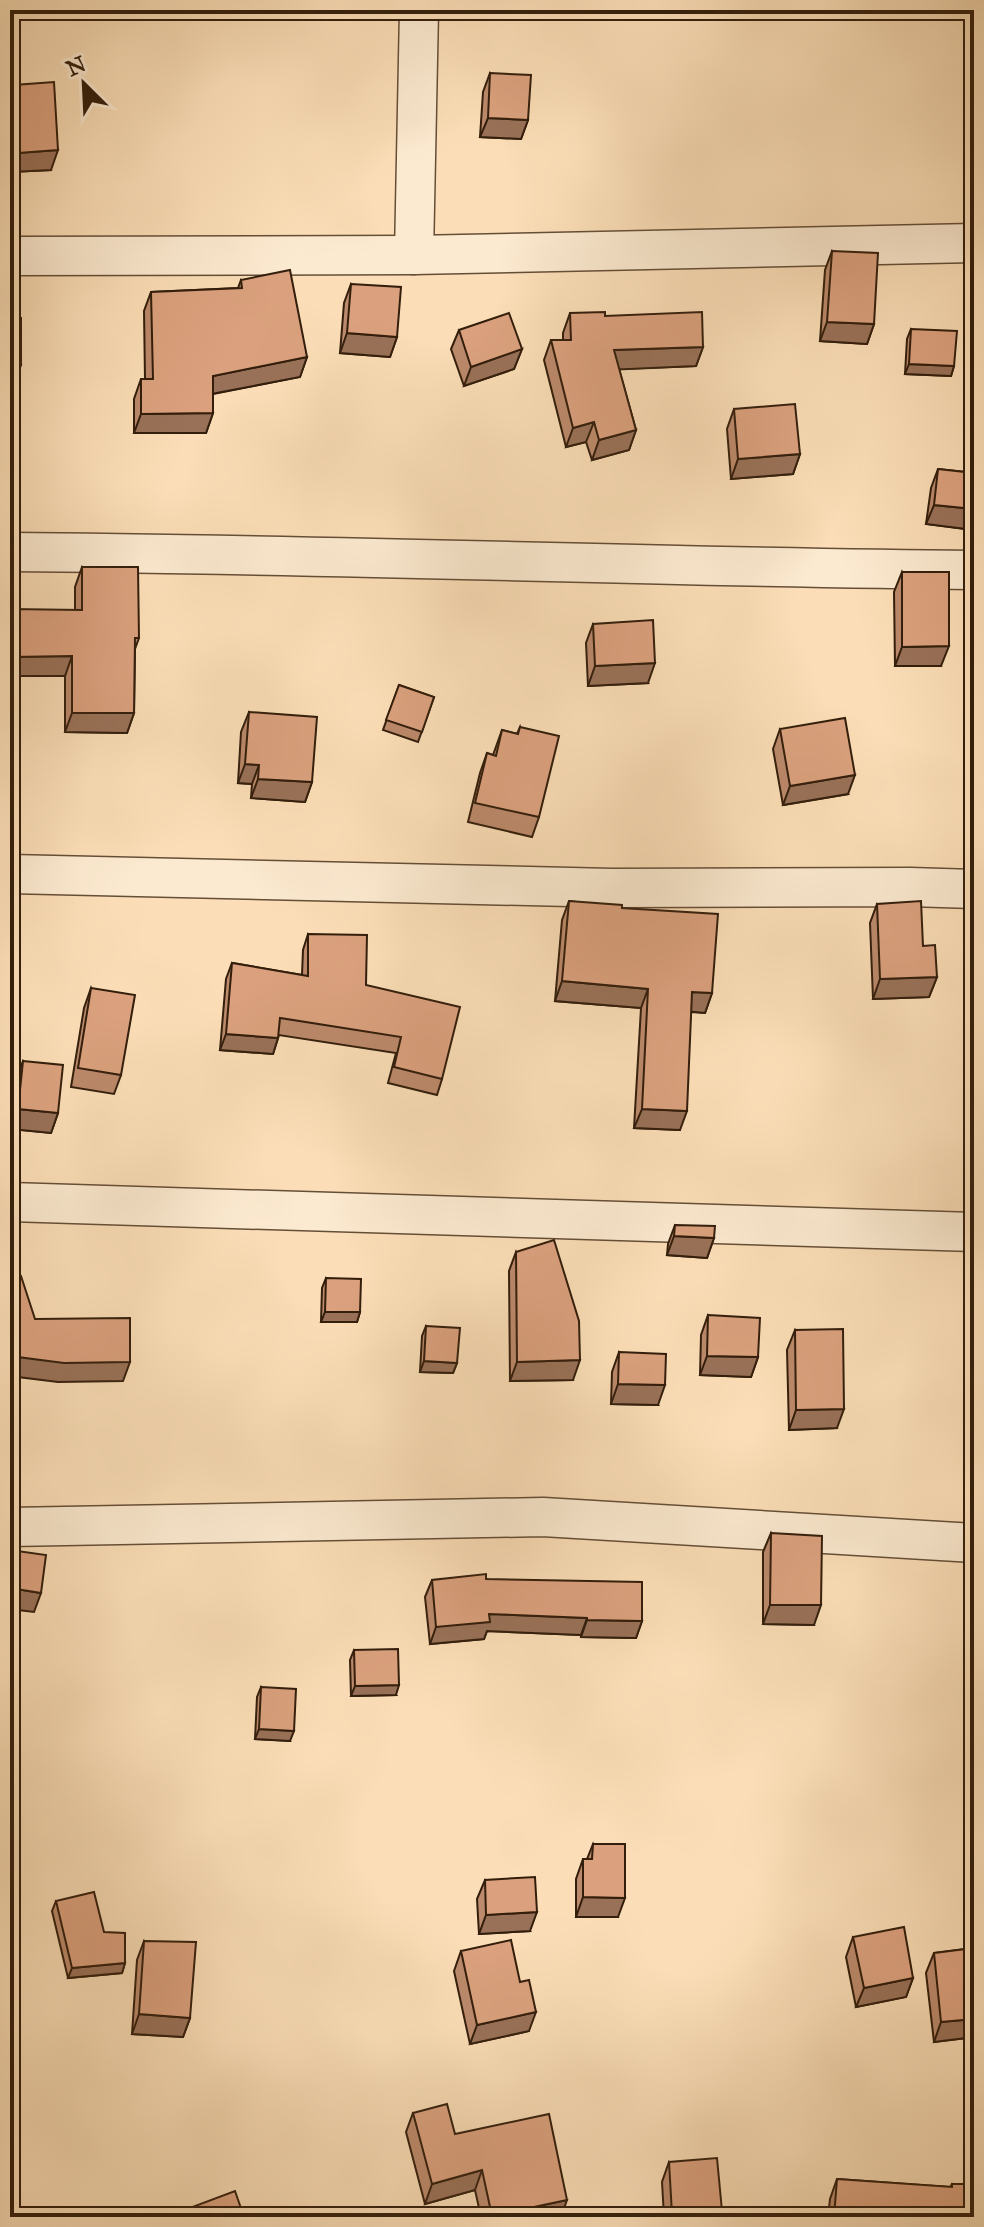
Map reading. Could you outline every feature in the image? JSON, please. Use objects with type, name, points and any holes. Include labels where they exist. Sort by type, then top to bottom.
[{"type":"street","points":[[414,255],[419,10]]},
{"type":"street","points":[[10,256],[414,255],[974,243]]},
{"type":"street","points":[[10,552],[201,553],[753,568],[974,570]]},
{"type":"street","points":[[10,874],[612,888],[974,889]]},
{"type":"street","points":[[10,1202],[974,1232]]},
{"type":"street","points":[[10,1527],[543,1517],[974,1543]]},
{"type":"building","points":[[490,73],[531,75],[528,120],[488,118]]},
{"type":"building","points":[[54,82],[58,150],[18,153],[14,85]]},
{"type":"building","points":[[832,251],[878,253],[874,324],[827,322]]},
{"type":"building","points":[[290,270],[307,357],[213,376],[213,413],[141,414],[141,379],[153,379],[151,292],[242,288],[241,280]]},
{"type":"building","points":[[351,284],[401,287],[397,337],[347,333]]},
{"type":"building","points":[[605,312],[605,316],[702,312],[703,347],[614,350],[636,430],[599,440],[594,422],[573,428],[551,340],[571,340],[570,313]]},
{"type":"building","points":[[509,313],[522,349],[471,367],[459,330]]},
{"type":"building","points":[[10,318],[21,318],[21,365],[10,365]]},
{"type":"building","points":[[911,329],[957,331],[954,366],[909,364]]},
{"type":"building","points":[[795,404],[800,454],[738,459],[734,409]]},
{"type":"building","points":[[938,469],[974,473],[974,509],[934,505]]},
{"type":"building","points":[[82,567],[138,567],[139,638],[135,638],[134,713],[72,713],[72,656],[10,657],[10,609],[82,610]]},
{"type":"building","points":[[902,572],[949,572],[949,646],[902,647]]},
{"type":"building","points":[[653,620],[655,663],[595,666],[593,624]]},
{"type":"building","points":[[399,685],[434,697],[422,732],[386,720]]},
{"type":"building","points":[[249,712],[317,717],[312,782],[258,779],[259,765],[245,764]]},
{"type":"building","points":[[845,718],[855,775],[790,786],[780,729]]},
{"type":"building","points":[[520,727],[559,736],[539,817],[475,803],[487,753],[496,756],[502,730],[518,734]]},
{"type":"building","points":[[569,901],[718,914],[712,993],[692,992],[687,1111],[642,1109],[648,989],[562,981]]},
{"type":"building","points":[[921,901],[923,946],[935,945],[937,977],[880,979],[877,904]]},
{"type":"building","points":[[308,934],[367,935],[366,985],[460,1007],[442,1079],[394,1067],[401,1037],[280,1018],[278,1038],[226,1034],[232,963],[308,976]]},
{"type":"building","points":[[91,988],[135,995],[121,1075],[78,1068]]},
{"type":"building","points":[[23,1061],[63,1065],[58,1113],[18,1109]]},
{"type":"building","points":[[675,1225],[715,1226],[714,1238],[674,1236]]},
{"type":"building","points":[[554,1240],[579,1321],[580,1360],[517,1362],[516,1252]]},
{"type":"building","points":[[21,1276],[35,1319],[130,1318],[130,1362],[64,1363],[10,1356],[10,1279]]},
{"type":"building","points":[[326,1278],[361,1279],[360,1312],[325,1312]]},
{"type":"building","points":[[708,1315],[760,1318],[758,1357],[707,1356]]},
{"type":"building","points":[[426,1326],[460,1328],[457,1363],[424,1361]]},
{"type":"building","points":[[843,1329],[844,1409],[796,1410],[795,1330]]},
{"type":"building","points":[[619,1352],[666,1354],[665,1385],[618,1384]]},
{"type":"building","points":[[771,1533],[822,1536],[821,1605],[770,1605]]},
{"type":"building","points":[[10,1550],[46,1555],[41,1593],[10,1588]]},
{"type":"building","points":[[486,1574],[486,1579],[642,1582],[642,1621],[489,1614],[490,1622],[436,1627],[432,1580]]},
{"type":"building","points":[[398,1649],[399,1685],[355,1686],[354,1650]]},
{"type":"building","points":[[261,1687],[296,1689],[294,1731],[259,1729]]},
{"type":"building","points":[[593,1844],[625,1844],[625,1898],[583,1897],[583,1859],[592,1859]]},
{"type":"building","points":[[535,1877],[537,1912],[486,1915],[485,1880]]},
{"type":"building","points":[[94,1892],[104,1932],[125,1933],[125,1963],[72,1968],[56,1901]]},
{"type":"building","points":[[904,1927],[913,1978],[864,1988],[853,1937]]},
{"type":"building","points":[[511,1940],[520,1982],[529,1980],[536,2012],[477,2025],[461,1951]]},
{"type":"building","points":[[144,1941],[196,1942],[190,2018],[139,2014]]},
{"type":"building","points":[[974,1948],[974,2019],[941,2022],[934,1953]]},
{"type":"building","points":[[447,2104],[455,2134],[549,2114],[567,2200],[492,2216],[482,2170],[432,2184],[413,2113]]},
{"type":"building","points":[[717,2158],[722,2211],[672,2214],[669,2162]]},
{"type":"building","points":[[837,2179],[952,2187],[952,2184],[974,2184],[974,2217],[834,2217]]},
{"type":"building","points":[[235,2191],[244,2217],[190,2217],[187,2209]]}]
